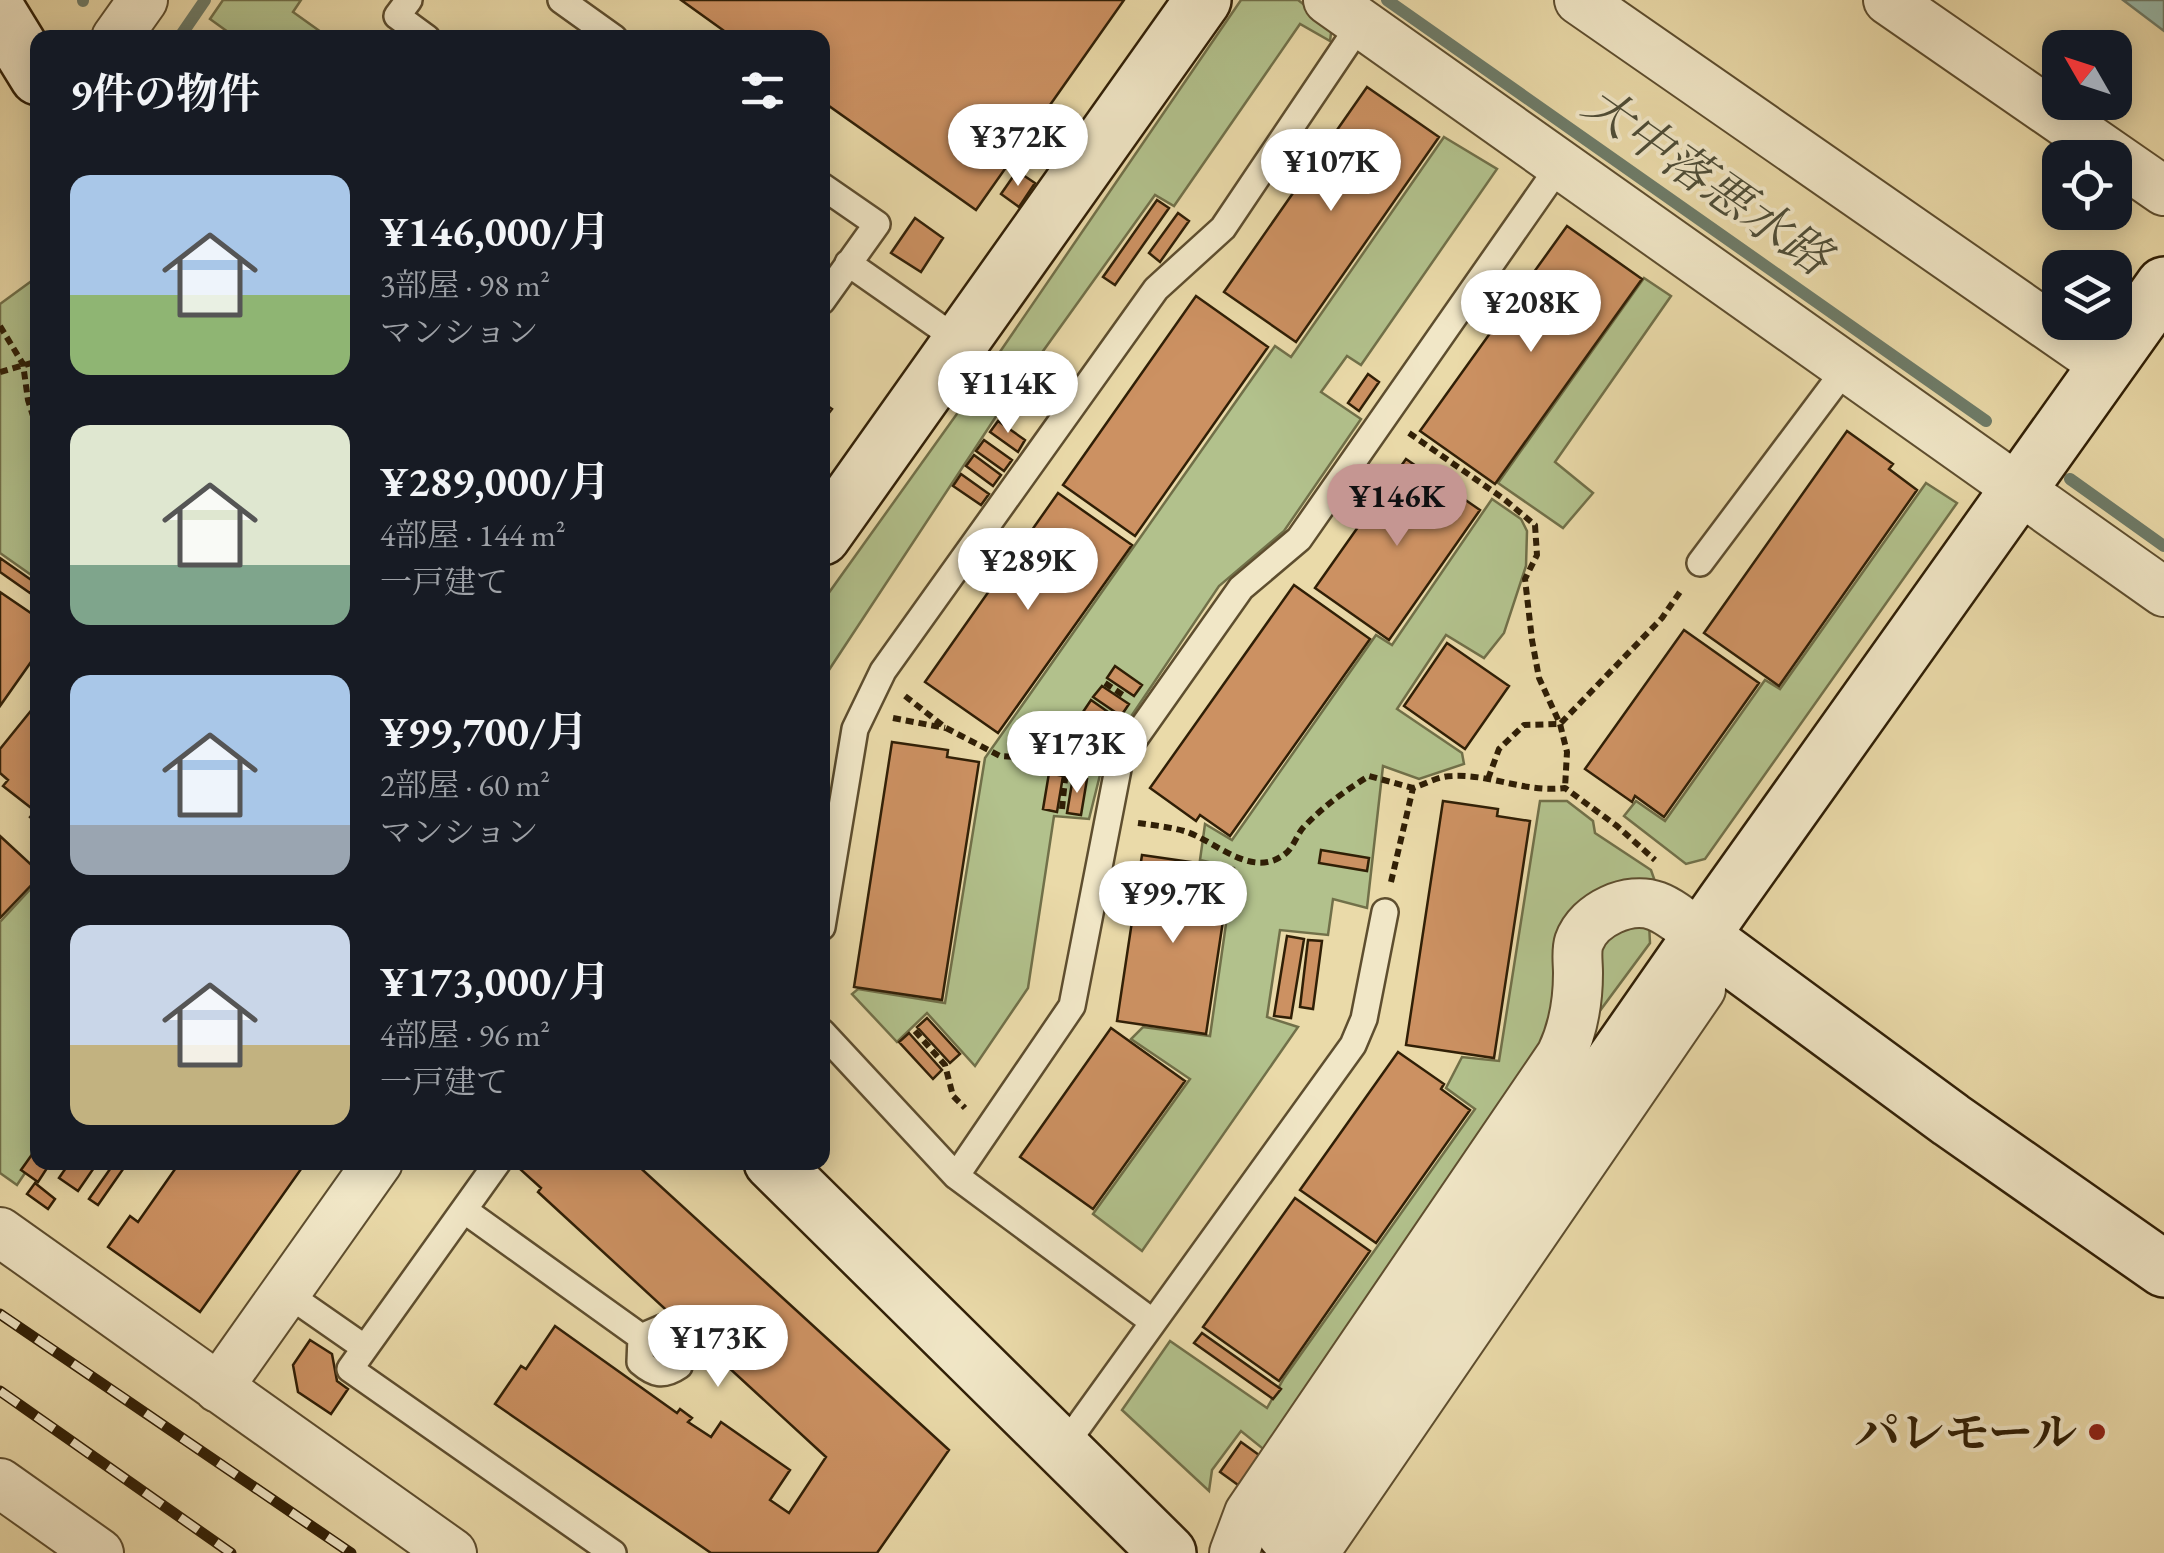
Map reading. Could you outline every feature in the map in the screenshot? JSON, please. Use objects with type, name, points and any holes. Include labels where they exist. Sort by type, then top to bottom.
[{"type":"street","points":[[122,30],[144,0]]},
{"type":"street","points":[[830,525],[1203,0]]},
{"type":"street","points":[[1579,0],[2105,365]]},
{"type":"street","points":[[1888,0],[2164,191]]},
{"type":"street","points":[[1345,12],[2164,592]]},
{"type":"street","points":[[0,16],[30,64]]},
{"type":"street","points":[[1300,1543],[1701,936],[2105,365],[2156,307]]},
{"type":"street","points":[[1234,1553],[1250,1512],[1554,1066],[1571,1034],[1576,1011],[1578,944],[1587,929],[1602,915],[1630,902],[1654,905],[1701,936],[1951,1120],[2164,1269]]},
{"type":"street","points":[[218,1388],[372,1170]]},
{"type":"street","points":[[780,1170],[1168,1553]]},
{"type":"street","points":[[0,1232],[452,1553]]},
{"type":"street","points":[[0,1483],[99,1553]]},
{"type":"lane","points":[[409,0],[397,16],[416,30]]},
{"type":"lane","points":[[561,0],[603,30]]},
{"type":"lane","points":[[830,879],[855,729],[879,679],[1156,289],[1222,228],[1345,12]]},
{"type":"lane","points":[[956,1176],[1072,1006],[1119,764],[1241,588],[1299,539],[1560,164]]},
{"type":"lane","points":[[830,192],[877,224],[830,289]]},
{"type":"lane","points":[[848,263],[960,342]]},
{"type":"lane","points":[[1700,563],[1847,367]]},
{"type":"lane","points":[[1062,1448],[1354,1045],[1364,1019],[1384,912]]},
{"type":"lane","points":[[830,1041],[956,1176],[1153,1322]]},
{"type":"lane","points":[[492,1170],[350,1369],[614,1553]]},
{"type":"lane","points":[[464,1210],[641,1337]]},
{"type":"lane","points":[[286,1293],[366,1348]]},
{"type":"path","points":[[0,326],[23,364],[30,406]]},
{"type":"path","points":[[0,372],[30,363]]},
{"type":"path","points":[[1385,417],[1504,498],[1535,525],[1537,555],[1526,579],[1532,640],[1538,678],[1560,724],[1567,752],[1566,788]]},
{"type":"path","points":[[1488,779],[1500,749],[1524,725],[1560,724],[1662,618],[1700,563]]},
{"type":"path","points":[[879,679],[946,728],[1000,756],[1119,764]]},
{"type":"path","points":[[865,709],[880,716],[946,728]]},
{"type":"path","points":[[1062,809],[1067,760]]},
{"type":"path","points":[[1108,817],[1187,832],[1224,853],[1252,862],[1270,862],[1287,853],[1301,830],[1348,789],[1370,776],[1413,788],[1447,776],[1488,779],[1542,791],[1566,788],[1618,826],[1659,864]]},
{"type":"path","points":[[1384,912],[1413,788]]},
{"type":"path","points":[[914,1031],[945,1064],[954,1096],[988,1130]]},
{"type":"green space","points":[[223,0],[301,0],[293,12],[318,30],[225,30],[210,19]]},
{"type":"green space","points":[[1241,0],[1298,0],[1332,26],[1330,41],[1300,24],[1174,206],[1155,195],[995,418],[830,668],[830,591],[969,397]]},
{"type":"green space","points":[[1444,137],[1497,169],[1361,365],[1347,356],[1321,392],[1361,419],[1284,531],[1219,586],[1105,755],[1089,819],[1054,816],[1028,988],[975,1066],[927,1013],[897,1042],[852,994],[858,989],[945,1003],[985,758],[1275,346],[1291,357]]},
{"type":"green space","points":[[1644,278],[1671,296],[1555,462],[1593,493],[1563,528],[1498,483]]},
{"type":"green space","points":[[30,282],[30,574],[0,553],[0,304]]},
{"type":"green space","points":[[1926,483],[1957,503],[1705,859],[1686,864],[1624,816],[1636,801],[1665,821],[1765,680],[1780,689]]},
{"type":"green space","points":[[1492,499],[1521,519],[1527,531],[1526,566],[1504,633],[1484,658],[1446,635],[1397,709],[1462,753],[1464,764],[1419,779],[1383,766],[1367,908],[1333,899],[1328,935],[1280,930],[1267,1017],[1298,1027],[1142,1251],[1093,1214],[1190,1079],[1131,1039],[1143,1027],[1210,1036],[1234,868],[1200,860],[1205,824],[1232,840],[1376,635],[1392,645]]},
{"type":"green space","points":[[1540,801],[1567,801],[1593,821],[1595,833],[1651,870],[1658,890],[1605,895],[1557,1043],[1272,1456],[1241,1431],[1212,1470],[1209,1491],[1122,1410],[1170,1341],[1267,1408],[1284,1378],[1475,1109],[1446,1088],[1462,1057],[1499,1061]]},
{"type":"green space","points":[[30,890],[30,1166],[17,1185],[0,1173],[0,922]]},
{"type":"green space","points":[[1649,923],[1650,943],[1599,1012],[1597,953],[1612,932]]},
{"type":"shaded area","points":[[2123,0],[2164,0],[2164,31]]},
{"type":"building","points":[[681,0],[1124,0],[976,210],[830,107],[830,30],[723,30]]},
{"type":"building","points":[[1367,87],[1439,137],[1296,342],[1224,292]]},
{"type":"building","points":[[1017,171],[1035,183],[1019,207],[1001,194]]},
{"type":"building","points":[[1157,200],[1169,208],[1115,285],[1103,277]]},
{"type":"building","points":[[1178,213],[1189,221],[1160,262],[1149,253]]},
{"type":"building","points":[[915,218],[943,238],[921,272],[891,253]]},
{"type":"building","points":[[1567,226],[1642,279],[1495,484],[1420,431]]},
{"type":"building","points":[[1196,296],[1268,347],[1135,536],[1063,485]]},
{"type":"building","points":[[1368,374],[1379,382],[1359,411],[1348,403]]},
{"type":"building","points":[[998,421],[1025,440],[1018,452],[990,432]]},
{"type":"building","points":[[1847,431],[1893,464],[1889,469],[1917,490],[1779,686],[1704,633]]},
{"type":"building","points":[[984,440],[1012,460],[1004,471],[976,451]]},
{"type":"building","points":[[974,455],[1001,475],[993,486],[966,466]]},
{"type":"building","points":[[1406,459],[1480,510],[1389,640],[1315,588]]},
{"type":"building","points":[[961,474],[989,494],[981,505],[953,486]]},
{"type":"building","points":[[1058,493],[1132,545],[998,733],[925,682]]},
{"type":"building","points":[[0,558],[30,579],[30,593],[0,572]]},
{"type":"building","points":[[1294,585],[1370,639],[1230,836],[1200,815],[1196,821],[1150,788]]},
{"type":"building","points":[[0,592],[30,613],[30,663],[0,706]]},
{"type":"building","points":[[1684,630],[1759,683],[1664,817],[1635,796],[1632,802],[1585,769]]},
{"type":"building","points":[[1447,643],[1509,686],[1465,749],[1404,706]]},
{"type":"building","points":[[1115,666],[1142,685],[1134,696],[1107,678]]},
{"type":"building","points":[[1102,686],[1129,704],[1121,716],[1093,697]]},
{"type":"building","points":[[1091,700],[1118,719],[1110,730],[1083,712]]},
{"type":"building","points":[[30,712],[30,807],[3,786],[8,780],[0,773],[0,749]]},
{"type":"building","points":[[1078,720],[1104,738],[1096,750],[1070,732]]},
{"type":"building","points":[[892,742],[948,750],[947,757],[979,762],[942,1000],[854,987]]},
{"type":"building","points":[[1049,773],[1063,776],[1057,812],[1043,809]]},
{"type":"building","points":[[1073,777],[1087,779],[1081,815],[1067,813]]},
{"type":"building","points":[[1443,801],[1498,809],[1497,816],[1530,821],[1494,1058],[1406,1045]]},
{"type":"building","points":[[0,836],[30,864],[30,886],[0,918]]},
{"type":"building","points":[[1321,850],[1369,858],[1367,871],[1319,863]]},
{"type":"building","points":[[1142,855],[1198,863],[1197,869],[1230,874],[1206,1034],[1117,1021]]},
{"type":"building","points":[[1287,936],[1304,939],[1291,1018],[1274,1016]]},
{"type":"building","points":[[1308,940],[1322,941],[1313,1009],[1300,1007]]},
{"type":"building","points":[[927,1018],[960,1054],[950,1063],[917,1027]]},
{"type":"building","points":[[1111,1028],[1185,1081],[1093,1209],[1020,1157]]},
{"type":"building","points":[[909,1033],[942,1070],[933,1079],[899,1042]]},
{"type":"building","points":[[1398,1052],[1444,1084],[1441,1089],[1470,1110],[1376,1243],[1300,1190]]},
{"type":"building","points":[[30,1157],[30,1170],[46,1170],[38,1182],[21,1170]]},
{"type":"building","points":[[64,1170],[92,1170],[78,1191],[59,1178]]},
{"type":"building","points":[[109,1170],[122,1170],[98,1205],[89,1199]]},
{"type":"building","points":[[174,1170],[300,1170],[200,1312],[108,1247],[130,1216],[138,1222]]},
{"type":"building","points":[[521,1170],[643,1170],[949,1450],[877,1553],[711,1553],[495,1404],[521,1366],[526,1369],[555,1326],[677,1413],[680,1409],[692,1418],[688,1422],[711,1437],[721,1422],[790,1470],[770,1500],[789,1513],[826,1457],[538,1192],[541,1188]]},
{"type":"building","points":[[35,1183],[55,1199],[48,1209],[27,1194]]},
{"type":"building","points":[[1295,1198],[1370,1251],[1279,1381],[1203,1327]]},
{"type":"building","points":[[1202,1333],[1281,1389],[1273,1399],[1194,1343]]},
{"type":"building","points":[[310,1340],[332,1354],[337,1381],[348,1389],[331,1414],[298,1392],[293,1365]]},
{"type":"building","points":[[1241,1442],[1266,1460],[1245,1490],[1220,1472]]},
{"type":"waterway","name":"大中落悪水路","points":[[184,30],[205,0]]},
{"type":"waterway","name":"大中落悪水路","points":[[1387,0],[1986,421]]},
{"type":"waterway","name":"大中落悪水路","points":[[2070,479],[2164,546]]},
{"type":"railway","points":[[0,1314],[351,1553]]},
{"type":"railway","points":[[0,1391],[231,1553]]},
{"type":"place","name":"パレモール","points":[[2097,1432]]}]
